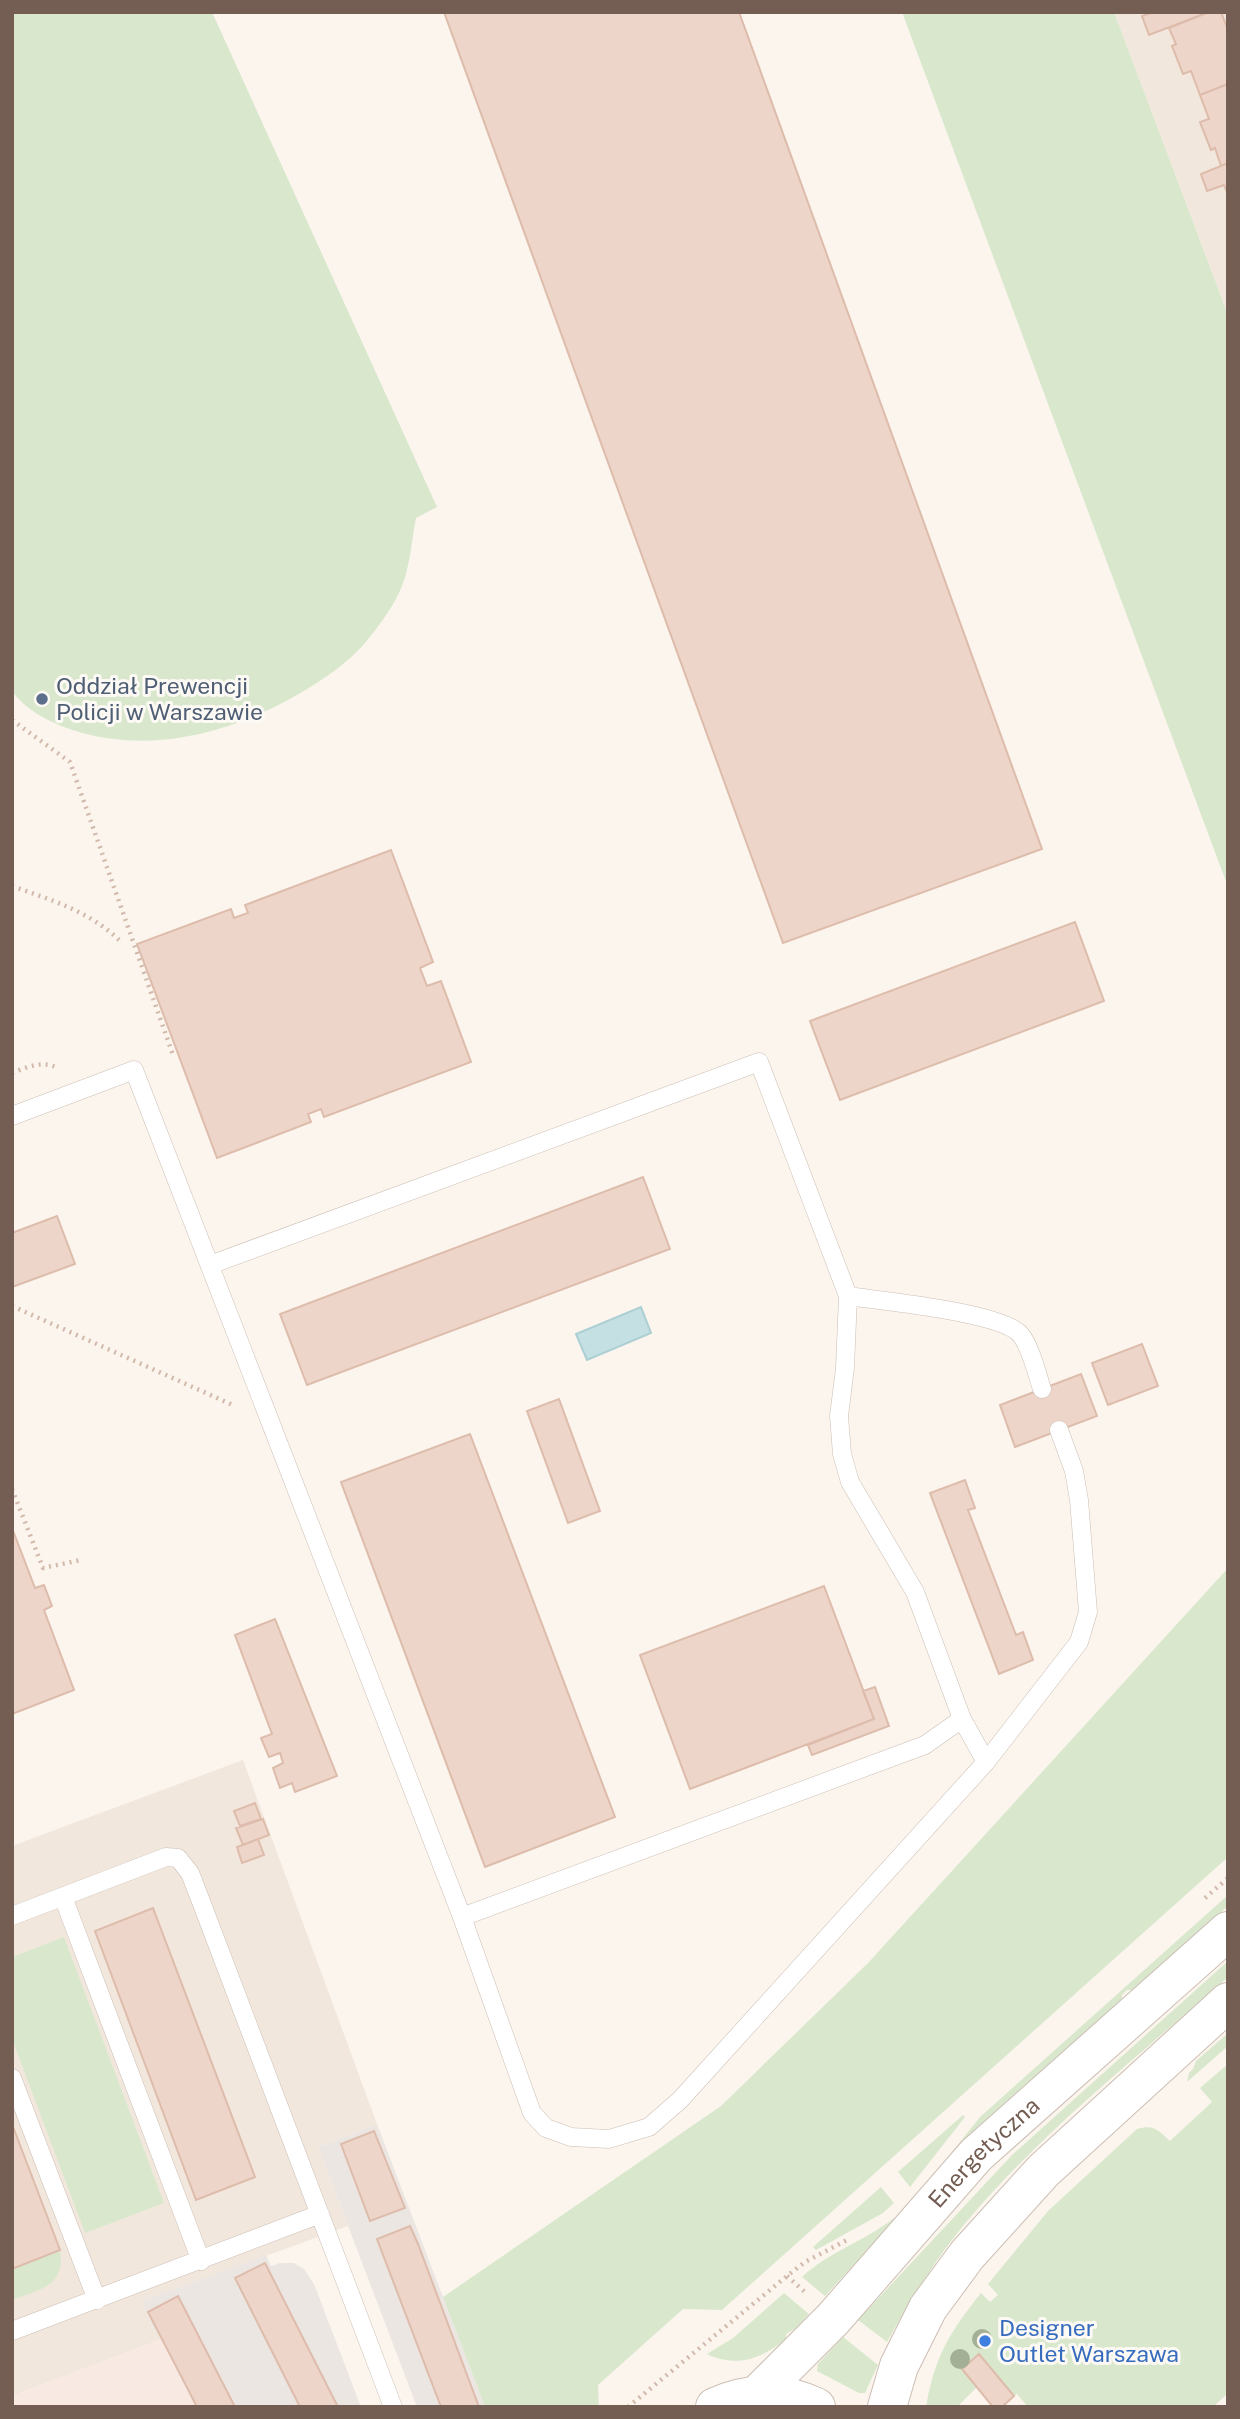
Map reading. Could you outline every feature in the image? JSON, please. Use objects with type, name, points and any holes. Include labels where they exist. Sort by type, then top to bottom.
[{"type":"street","name":"Energetyczna","points":[[758,2394],[833,2319],[976,2155],[1228,1931]]},
{"type":"street","points":[[887,2407],[899,2366],[928,2308],[967,2255],[1042,2171],[1228,2002]]},
{"type":"street","points":[[715,2407],[731,2399],[758,2394],[786,2396],[816,2407]]},
{"type":"lane","points":[[210,1265],[759,1062],[848,1296],[845,1368],[839,1416],[842,1454],[850,1482],[915,1592],[962,1719],[986,1762]]},
{"type":"lane","points":[[12,1116],[135,1070],[462,1917],[532,2113],[546,2128],[571,2137],[609,2139],[649,2127],[680,2100],[986,1762],[1080,1642],[1088,1612],[1079,1500],[1074,1471],[1059,1430]]},
{"type":"lane","points":[[848,1296],[981,1318],[1007,1325],[1023,1338],[1042,1389]]},
{"type":"lane","points":[[462,1917],[925,1745],[962,1719]]},
{"type":"lane","points":[[12,1916],[166,1857],[178,1858],[184,1863],[202,1903],[393,2407]]},
{"type":"lane","points":[[63,1897],[201,2260]]},
{"type":"lane","points":[[12,2078],[97,2300]]},
{"type":"lane","points":[[12,2331],[320,2214]]},
{"type":"path","points":[[12,720],[70,762],[173,1055]]},
{"type":"path","points":[[12,886],[73,909],[102,924],[119,940]]},
{"type":"path","points":[[12,1306],[270,1422]]},
{"type":"path","points":[[12,1489],[43,1568],[81,1560]]},
{"type":"path","points":[[628,2407],[787,2276]]},
{"type":"shaded area","points":[[1114,12],[1228,12],[1228,315]]},
{"type":"shaded area","points":[[243,1760],[377,2124],[318,2147],[348,2226],[142,2301],[152,2327],[162,2339],[12,2396],[12,1846]]},
{"type":"shaded area","points":[[377,2124],[485,2407],[417,2407],[318,2147]]},
{"type":"shaded area","points":[[266,2255],[271,2266],[294,2263],[304,2269],[314,2284],[361,2407],[196,2407],[162,2339],[152,2327],[142,2301]]},
{"type":"shaded area","points":[[162,2339],[196,2407],[12,2407],[12,2396]]},
{"type":"green space","points":[[12,12],[212,12],[437,507],[416,518],[402,586],[387,614],[358,650],[319,682],[302,692],[250,718],[222,728],[165,740],[108,738],[61,726],[33,711],[12,691]]},
{"type":"green space","points":[[902,12],[1114,12],[1228,315],[1228,887]]},
{"type":"green space","points":[[1228,1568],[1228,1857],[722,2310],[683,2309],[598,2385],[599,2407],[485,2407],[443,2297],[721,2106],[868,1963]]},
{"type":"green space","points":[[1228,1895],[1228,1906],[1132,1990],[1127,1990],[1122,1999],[990,2117],[932,2177],[980,2117]]},
{"type":"green space","points":[[64,1937],[164,2203],[85,2233],[12,2039],[12,1957]]},
{"type":"green space","points":[[1228,1961],[1228,1977],[1065,2120],[974,2213],[927,2275],[887,2342],[858,2320],[1012,2155]]},
{"type":"green space","points":[[1228,2033],[1228,2046],[1187,2082],[1196,2061]]},
{"type":"green space","points":[[1228,2064],[1228,2393],[1213,2407],[1028,2407],[1017,2394],[1014,2396],[979,2355],[962,2369],[977,2387],[957,2407],[926,2407],[934,2373],[952,2333],[981,2293],[990,2302],[998,2295],[988,2284],[1048,2211],[1137,2129],[1155,2129],[1170,2141],[1212,2102],[1200,2088]]},
{"type":"green space","points":[[963,2115],[965,2117],[910,2187],[898,2172]]},
{"type":"green space","points":[[881,2187],[894,2203],[883,2213],[816,2250],[813,2247]]},
{"type":"green space","points":[[896,2219],[825,2296],[802,2277],[824,2260]]},
{"type":"green space","points":[[60,2250],[61,2262],[55,2279],[41,2289],[12,2300],[12,2269]]},
{"type":"green space","points":[[784,2293],[809,2314],[786,2334],[786,2339],[767,2352],[739,2361],[707,2354],[733,2338]]},
{"type":"green space","points":[[843,2337],[878,2365],[865,2393],[859,2393],[817,2371],[818,2364]]},
{"type":"water","points":[[641,1307],[651,1333],[587,1360],[576,1334]]},
{"type":"building","points":[[444,12],[739,12],[1042,849],[783,943]]},
{"type":"building","points":[[1153,12],[1209,12],[1149,35],[1142,16]]},
{"type":"building","points":[[1209,12],[1221,12],[1228,30],[1228,84],[1200,95],[1191,71],[1183,74],[1172,46],[1176,44],[1169,28]]},
{"type":"building","points":[[1228,84],[1228,163],[1221,166],[1215,148],[1211,150],[1200,122],[1209,119],[1200,95]]},
{"type":"building","points":[[1228,163],[1228,194],[1224,185],[1207,191],[1201,174]]},
{"type":"building","points":[[391,850],[433,962],[420,968],[427,986],[441,981],[471,1062],[324,1117],[321,1109],[308,1114],[311,1122],[217,1158],[137,944],[231,909],[234,918],[248,913],[245,905]]},
{"type":"building","points":[[1075,922],[1104,1001],[840,1100],[810,1021]]},
{"type":"building","points":[[643,1177],[670,1249],[307,1385],[280,1314]]},
{"type":"building","points":[[57,1216],[75,1264],[12,1287],[12,1233]]},
{"type":"building","points":[[1142,1344],[1158,1386],[1108,1405],[1092,1363]]},
{"type":"building","points":[[1081,1374],[1097,1416],[1015,1447],[1000,1405]]},
{"type":"building","points":[[559,1399],[600,1511],[568,1523],[527,1411]]},
{"type":"building","points":[[470,1434],[615,1817],[485,1867],[341,1482]]},
{"type":"building","points":[[965,1480],[975,1508],[968,1510],[1016,1635],[1023,1632],[1033,1660],[999,1674],[930,1493]]},
{"type":"building","points":[[12,1528],[35,1588],[44,1585],[52,1606],[44,1610],[74,1690],[12,1714]]},
{"type":"building","points":[[824,1586],[874,1719],[690,1789],[640,1655]]},
{"type":"building","points":[[275,1619],[337,1776],[295,1792],[292,1783],[280,1788],[273,1768],[283,1763],[280,1753],[269,1757],[261,1738],[272,1734],[235,1635]]},
{"type":"building","points":[[875,1687],[889,1726],[812,1755],[808,1745],[874,1719],[863,1691]]},
{"type":"building","points":[[255,1803],[261,1819],[240,1826],[234,1811]]},
{"type":"building","points":[[263,1819],[269,1835],[243,1845],[236,1828]]},
{"type":"building","points":[[258,1839],[264,1855],[242,1863],[237,1847]]},
{"type":"building","points":[[153,1908],[255,2177],[196,2200],[95,1931]]},
{"type":"building","points":[[12,2124],[60,2250],[12,2269]]},
{"type":"building","points":[[374,2131],[405,2208],[370,2221],[341,2144]]},
{"type":"building","points":[[410,2226],[479,2407],[441,2407],[377,2239]]},
{"type":"building","points":[[265,2263],[338,2407],[300,2407],[235,2278]]},
{"type":"building","points":[[178,2296],[235,2407],[197,2407],[148,2312]]},
{"type":"building","points":[[979,2354],[1014,2396],[1002,2407],[993,2407],[962,2369]]},
{"type":"place","name":"Oddział Prewencji Policji w Warszawie","points":[[42,699]]},
{"type":"place","name":"Designer Outlet Warszawa","points":[[985,2341]]}]
